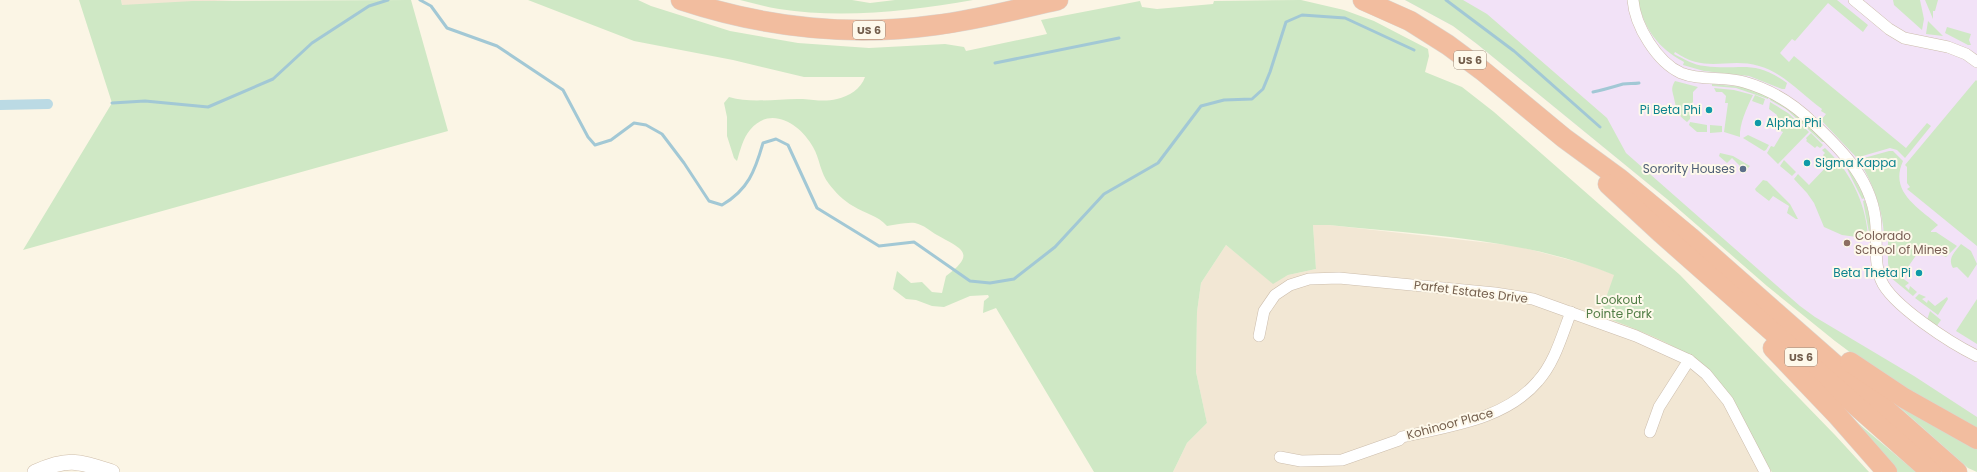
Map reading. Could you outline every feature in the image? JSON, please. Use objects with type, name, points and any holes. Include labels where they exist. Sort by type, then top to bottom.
[{"type":"highway","name":"US 6","points":[[681,0],[724,12],[773,23],[817,28],[860,30],[896,29],[943,24],[1058,0]]},
{"type":"highway","name":"US 6","points":[[1363,0],[1410,21],[1448,45],[1483,70],[1564,138],[1651,203],[1957,472]]},
{"type":"highway","name":"US 6","points":[[1564,138],[1604,180],[1670,241],[1931,472]]},
{"type":"highway","points":[[1670,241],[1831,409],[1887,472]]},
{"type":"highway","points":[[1724,266],[1873,378],[1930,414],[1977,438]]},
{"type":"street","points":[[1633,0],[1635,13],[1647,40],[1672,67],[1682,73],[1693,76],[1742,81],[1778,95],[1802,112],[1840,148],[1857,171],[1870,196],[1875,214],[1878,272],[1888,292],[1928,325],[1952,342],[1977,356]]},
{"type":"street","points":[[1854,0],[1889,29],[1904,38],[1948,47],[1966,54],[1977,62]]},
{"type":"street","name":"Parfet Estates Drive","points":[[1259,336],[1264,311],[1275,295],[1290,285],[1309,279],[1339,278],[1496,293],[1533,299],[1636,336],[1689,360],[1706,374],[1728,401],[1765,472]]},
{"type":"street","name":"Kohinoor Place","points":[[1280,457],[1301,461],[1342,460],[1399,440],[1402,437],[1484,417],[1511,406],[1539,380],[1549,364],[1571,312]]},
{"type":"street","points":[[1650,432],[1658,407],[1689,360]]},
{"type":"street","points":[[35,472],[54,463],[65,461],[85,463],[112,472]]},
{"type":"shaded area","points":[[121,0],[233,0],[122,6]]},
{"type":"shaded area","name":"Colorado School of Mines","points":[[1405,0],[1977,0],[1977,431],[1874,370],[1834,340],[1667,199],[1477,44],[1453,26]]},
{"type":"shaded area","points":[[1313,225],[1329,225],[1517,246],[1589,265],[1615,275],[1671,344],[1694,357],[1715,376],[1730,396],[1772,472],[1173,472],[1187,443],[1207,423],[1196,372],[1197,312],[1201,283],[1226,245],[1273,283],[1288,275],[1316,269]]},
{"type":"green space","points":[[79,0],[121,0],[122,5],[193,1],[411,0],[448,131],[23,250],[112,103]]},
{"type":"green space","name":"Lookout Pointe Park","points":[[528,0],[638,0],[651,6],[730,31],[798,43],[869,48],[945,44],[964,47],[966,51],[1047,34],[1041,20],[1140,1],[1142,7],[1157,9],[1213,4],[1214,1],[1301,0],[1344,10],[1374,21],[1428,49],[1429,56],[1425,72],[1462,87],[1494,112],[1680,275],[1869,472],[1772,472],[1760,453],[1729,395],[1717,379],[1703,366],[1671,345],[1600,315],[1614,275],[1545,253],[1473,240],[1437,235],[1329,225],[1313,225],[1316,269],[1288,275],[1273,284],[1226,245],[1201,283],[1197,312],[1196,372],[1207,423],[1187,443],[1173,472],[1094,472],[996,308],[983,313],[984,301],[989,297],[988,295],[970,296],[944,307],[932,306],[916,300],[906,299],[893,289],[897,271],[911,283],[922,282],[932,292],[942,293],[946,276],[956,268],[963,257],[959,248],[915,223],[887,226],[879,219],[846,202],[826,180],[813,147],[808,139],[801,131],[785,120],[776,118],[758,122],[745,137],[737,161],[734,158],[727,136],[727,117],[724,103],[729,97],[747,100],[833,100],[846,96],[854,91],[861,85],[865,77],[804,77],[733,60],[634,41]]},
{"type":"green space","points":[[740,0],[852,0],[870,3],[895,0],[973,0],[901,10],[827,13],[803,12],[774,8]]},
{"type":"green space","points":[[1405,0],[1463,0],[1487,14],[1607,118],[1626,153],[1800,306],[1815,317],[1914,376],[1977,417],[1977,431],[1874,370],[1835,341],[1767,286],[1667,199],[1477,44],[1453,26]]},
{"type":"green space","points":[[1638,0],[1837,0],[1868,25],[1863,32],[1828,3],[1795,41],[1792,39],[1780,53],[1789,62],[1794,56],[1906,148],[1927,123],[1931,126],[1905,158],[1897,150],[1890,148],[1856,157],[1821,120],[1826,114],[1821,111],[1822,109],[1792,84],[1768,69],[1759,66],[1737,63],[1707,64],[1686,59],[1675,52],[1674,54],[1689,62],[1701,65],[1717,67],[1747,67],[1765,70],[1787,83],[1785,89],[1749,76],[1704,71],[1683,65],[1684,62],[1675,57],[1660,44],[1648,29]]},
{"type":"green space","points":[[1893,0],[1920,0],[1924,19],[1922,30],[1894,5]]},
{"type":"green space","points":[[1925,0],[1938,0],[1935,11],[1933,11],[1933,19]]},
{"type":"green space","points":[[1928,21],[1943,36],[1926,34]]},
{"type":"green space","points":[[1947,27],[1971,34],[1969,40],[1971,45],[1968,45],[1945,33]]},
{"type":"green space","points":[[1976,80],[1977,246],[1907,189],[1910,187],[1907,183],[1907,167],[1905,165]]},
{"type":"green space","points":[[1675,81],[1698,87],[1693,92],[1690,119],[1687,122],[1681,117],[1676,108],[1672,90]]},
{"type":"green space","points":[[1712,84],[1744,87],[1769,96],[1768,99],[1736,88],[1712,86]]},
{"type":"green space","points":[[1714,88],[1734,90],[1753,95],[1742,122],[1740,137],[1724,132],[1728,103],[1725,103],[1726,96],[1722,92],[1716,92]]},
{"type":"green space","points":[[1755,95],[1765,99],[1763,105],[1752,101]]},
{"type":"green space","points":[[1771,97],[1799,117],[1826,142],[1822,142],[1786,109],[1770,100]]},
{"type":"green space","points":[[1770,102],[1788,113],[1809,132],[1778,164],[1767,153],[1771,146],[1774,147],[1783,132],[1774,128],[1777,115],[1769,109]]},
{"type":"green space","points":[[1690,122],[1707,125],[1707,132],[1697,132],[1689,125]]},
{"type":"green space","points":[[1710,125],[1722,126],[1722,132],[1710,133]]},
{"type":"green space","points":[[1811,133],[1823,145],[1820,148],[1817,146],[1815,148],[1806,141],[1806,138]]},
{"type":"green space","points":[[1748,135],[1769,145],[1766,150],[1764,151],[1743,138]]},
{"type":"green space","points":[[1825,148],[1842,167],[1855,187],[1864,210],[1868,235],[1864,238],[1842,235],[1824,227],[1814,203],[1794,179],[1798,174],[1809,185],[1829,164],[1823,155],[1825,153],[1822,150]]},
{"type":"green space","points":[[1893,151],[1903,161],[1900,172],[1900,182],[1908,198],[1938,225],[1931,232],[1936,232],[1957,246],[1946,257],[1924,247],[1917,254],[1901,277],[1909,283],[1905,286],[1909,290],[1910,286],[1917,292],[1913,296],[1890,277],[1888,263],[1888,238],[1884,235],[1876,197],[1860,162],[1860,160],[1864,158]]},
{"type":"green space","points":[[1720,153],[1733,156],[1750,166],[1745,171],[1732,158],[1727,163],[1719,156]]},
{"type":"green space","points":[[1784,160],[1796,172],[1792,176],[1780,166]]},
{"type":"green space","points":[[1847,169],[1850,170],[1865,198],[1862,199]]},
{"type":"green space","points":[[1763,180],[1767,181],[1790,204],[1798,219],[1787,213],[1789,206],[1773,196],[1769,201],[1756,191],[1755,189]]},
{"type":"green space","points":[[1865,200],[1871,222],[1872,236],[1870,238],[1863,201]]},
{"type":"green space","points":[[1961,244],[1971,251],[1977,264],[1968,278],[1957,267],[1953,268],[1951,264],[1952,255]]},
{"type":"green space","points":[[1919,294],[1926,297],[1922,299],[1927,303],[1928,300],[1935,306],[1947,297],[1948,299],[1938,315],[1915,298]]},
{"type":"green space","points":[[1977,299],[1977,344],[1956,331]]},
{"type":"green space","points":[[1930,311],[1941,320],[1936,327],[1927,320]]},
{"type":"green space","points":[[1808,381],[1916,472],[1891,472]]},
{"type":"green space","points":[[1889,398],[1977,447],[1977,472],[1968,468]]},
{"type":"waterway","points":[[112,103],[145,101],[208,107],[273,79],[312,43],[369,6],[388,0]]},
{"type":"waterway","points":[[420,0],[431,6],[447,28],[497,46],[563,90],[588,137],[595,145],[611,140],[634,123],[646,125],[662,134],[684,163],[709,201],[722,205],[738,193],[749,179],[757,162],[763,143],[776,139],[788,145],[817,208],[879,246],[914,242],[970,281],[990,283],[1014,279],[1055,247],[1104,194],[1158,163],[1201,106],[1224,100],[1252,99],[1263,89],[1286,22],[1302,15],[1345,18],[1414,50]]},
{"type":"waterway","points":[[1446,0],[1514,51],[1600,127]]},
{"type":"waterway","points":[[995,63],[1119,38]]},
{"type":"waterway","points":[[1593,92],[1623,84],[1639,83]]},
{"type":"waterway","points":[[0,105],[48,104]]},
{"type":"place","name":"Pi Beta Phi","points":[[1709,110]]},
{"type":"place","name":"Alpha Phi","points":[[1758,123]]},
{"type":"place","name":"Sigma Kappa","points":[[1807,163]]},
{"type":"place","name":"Sorority Houses","points":[[1743,169]]},
{"type":"place","name":"Colorado School of Mines","points":[[1847,243]]},
{"type":"place","name":"Beta Theta Pi","points":[[1919,273]]}]
